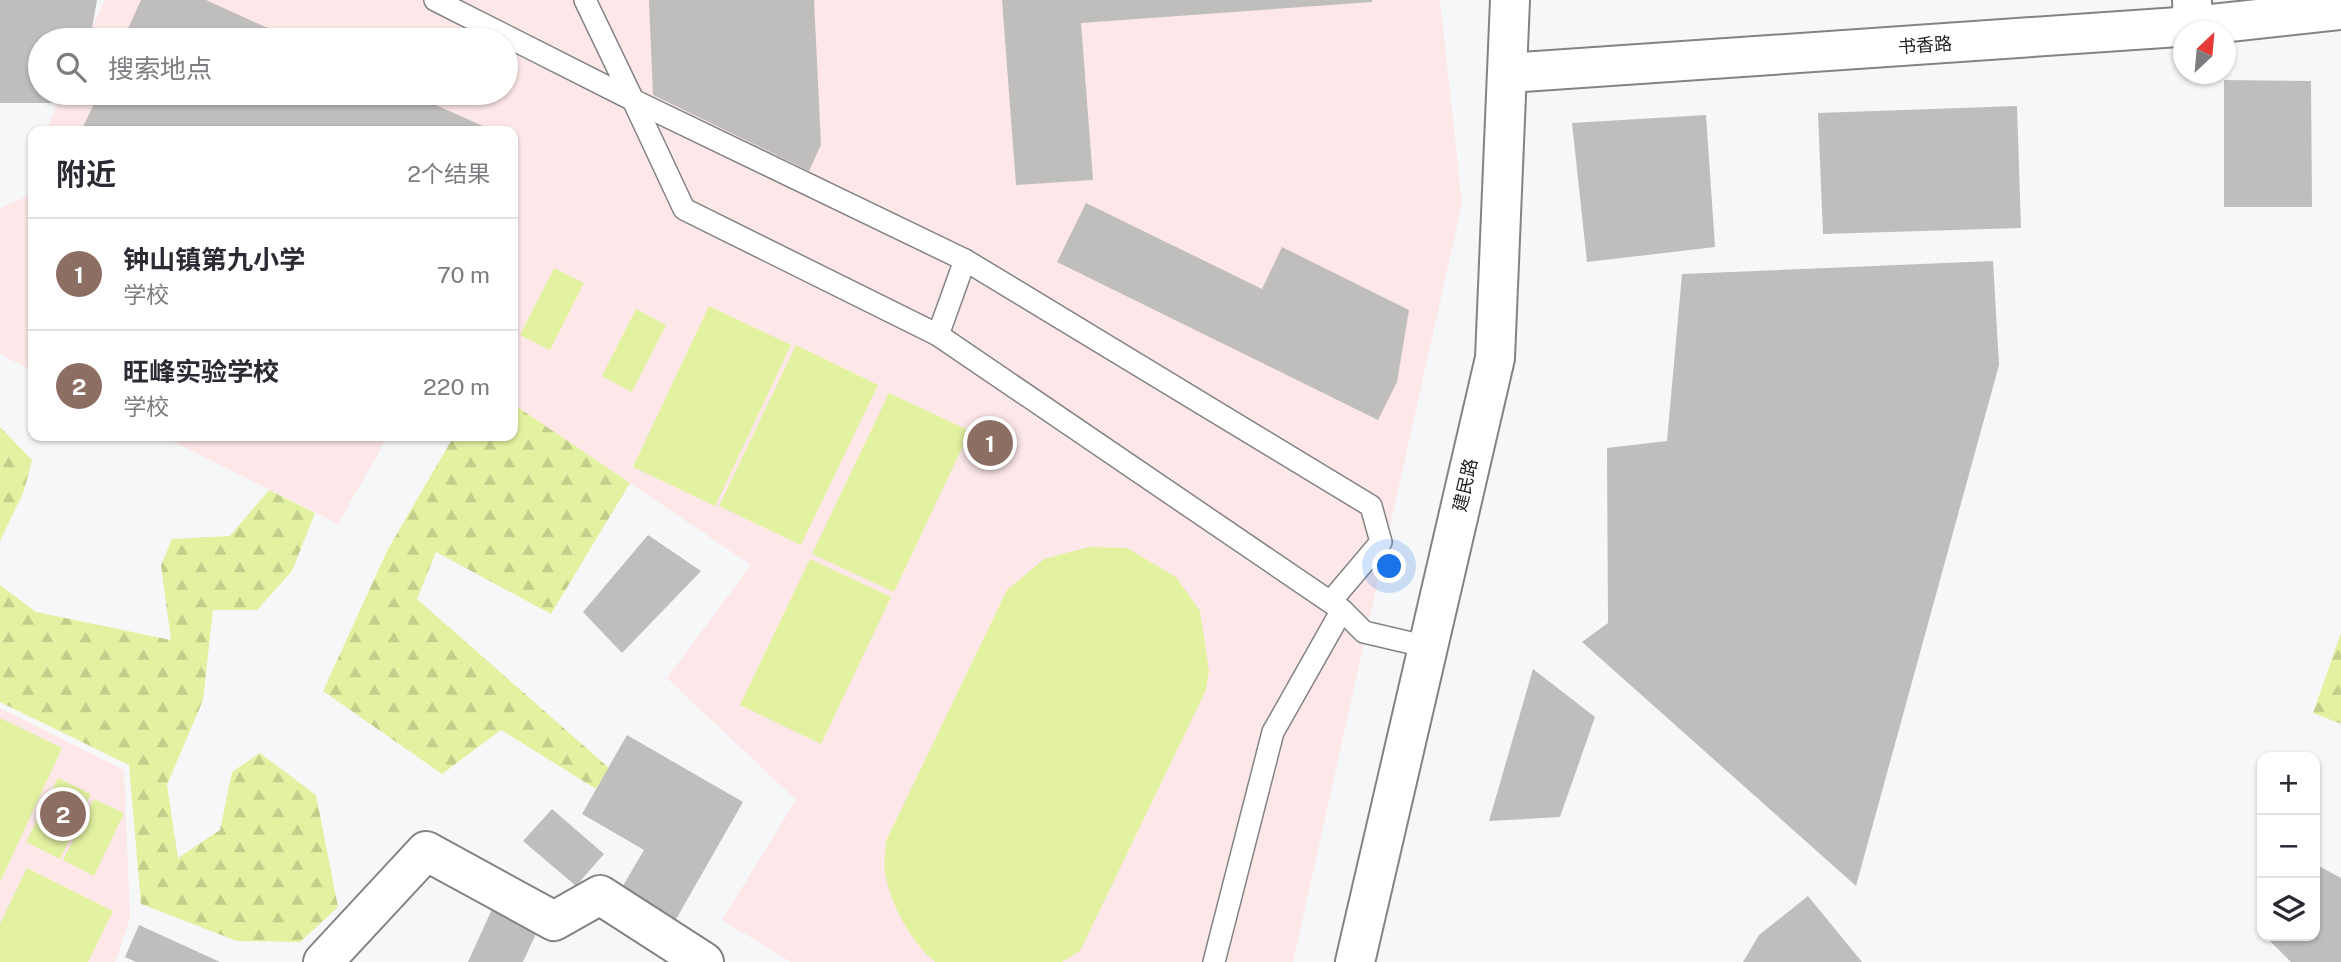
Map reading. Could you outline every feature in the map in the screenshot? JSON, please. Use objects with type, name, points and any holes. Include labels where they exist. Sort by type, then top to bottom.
[{"type":"street","name":"建民路","points":[[1355,962],[1495,358],[1510,0]]},
{"type":"street","name":"书香路","points":[[1508,74],[2193,13],[2341,10]]},
{"type":"street","points":[[323,962],[426,852],[554,921],[600,895],[704,962]]},
{"type":"lane","points":[[435,0],[490,28]]},
{"type":"lane","points":[[585,0],[684,209],[938,335],[1337,606],[1364,632],[1428,647]]},
{"type":"lane","points":[[518,42],[965,260],[1371,506],[1381,542],[1337,606],[1273,732],[1214,962]]},
{"type":"lane","points":[[938,335],[965,260]]},
{"type":"shaded area","points":[[105,0],[1440,0],[1462,203],[1293,962],[791,962],[722,920],[796,800],[667,678],[751,565],[518,407],[518,126],[49,126],[57,105],[518,105],[518,28],[92,28]]},
{"type":"shaded area","points":[[28,196],[28,368],[0,354],[0,208]]},
{"type":"shaded area","points":[[172,441],[385,441],[338,524]]},
{"type":"shaded area","points":[[0,708],[124,770],[130,918],[115,962],[0,962]]},
{"type":"green space","points":[[554,268],[584,283],[550,350],[520,335]]},
{"type":"green space","points":[[709,306],[791,345],[715,506],[633,467]]},
{"type":"green space","points":[[636,309],[666,325],[632,392],[602,376]]},
{"type":"green space","points":[[796,345],[878,385],[801,545],[719,506]]},
{"type":"green space","points":[[889,393],[970,431],[894,592],[812,554]]},
{"type":"green space","points":[[518,407],[630,483],[551,614],[436,552],[417,599],[609,768],[596,789],[501,730],[442,774],[323,691],[388,549],[451,441],[518,441]]},
{"type":"green space","points":[[0,427],[32,460],[24,491],[0,541]]},
{"type":"green space","points":[[269,490],[315,513],[292,571],[257,610],[213,610],[203,700],[167,785],[178,858],[220,830],[232,772],[260,753],[316,795],[338,907],[300,942],[237,941],[141,904],[129,765],[0,702],[0,585],[36,612],[171,640],[161,565],[172,539],[230,536]]},
{"type":"green space","points":[[1089,547],[1127,548],[1176,577],[1200,611],[1209,671],[1206,690],[1080,951],[1062,962],[935,962],[910,933],[892,898],[884,869],[886,841],[1007,590],[1044,559]]},
{"type":"green space","points":[[810,559],[891,597],[821,744],[740,705]]},
{"type":"green space","points":[[2341,633],[2341,724],[2313,713]]},
{"type":"green space","points":[[0,718],[62,748],[0,882]]},
{"type":"green space","points":[[58,778],[91,794],[60,859],[26,842]]},
{"type":"green space","points":[[94,799],[124,813],[94,876],[63,860]]},
{"type":"green space","points":[[27,868],[113,911],[88,962],[0,962],[0,924]]},
{"type":"building","points":[[0,0],[97,0],[92,28],[28,28],[28,103],[0,103]]},
{"type":"building","points":[[141,0],[206,0],[268,28],[128,28]]},
{"type":"building","points":[[649,0],[814,0],[821,145],[809,171],[653,95]]},
{"type":"building","points":[[1002,0],[1372,2],[1081,23],[1093,180],[1016,185]]},
{"type":"building","points":[[2236,80],[2311,81],[2312,207],[2224,207],[2224,84],[2236,84]]},
{"type":"building","points":[[93,105],[436,105],[483,126],[83,126]]},
{"type":"building","points":[[2017,106],[2021,228],[1823,234],[1818,113]]},
{"type":"building","points":[[1706,115],[1715,247],[1587,262],[1572,123]]},
{"type":"building","points":[[1086,203],[1262,289],[1282,247],[1409,310],[1397,382],[1378,420],[1057,262]]},
{"type":"building","points":[[1993,261],[1999,365],[1856,886],[1582,642],[1608,623],[1607,448],[1667,441],[1682,274]]},
{"type":"building","points":[[648,535],[701,571],[622,653],[583,612]]},
{"type":"building","points":[[1533,669],[1595,717],[1560,817],[1489,821]]},
{"type":"building","points":[[627,735],[743,802],[675,921],[621,889],[644,850],[582,814]]},
{"type":"building","points":[[552,809],[604,854],[576,886],[523,841]]},
{"type":"building","points":[[2320,867],[2341,878],[2341,962],[2291,962],[2270,941],[2320,941]]},
{"type":"building","points":[[1808,896],[1862,962],[1743,962],[1759,935]]},
{"type":"building","points":[[493,907],[539,927],[523,962],[468,962]]},
{"type":"building","points":[[139,925],[220,962],[136,962],[125,957]]},
{"type":"place","name":"钟山镇第九小学","points":[[990,443]]},
{"type":"place","name":"旺峰实验学校","points":[[63,814]]}]
